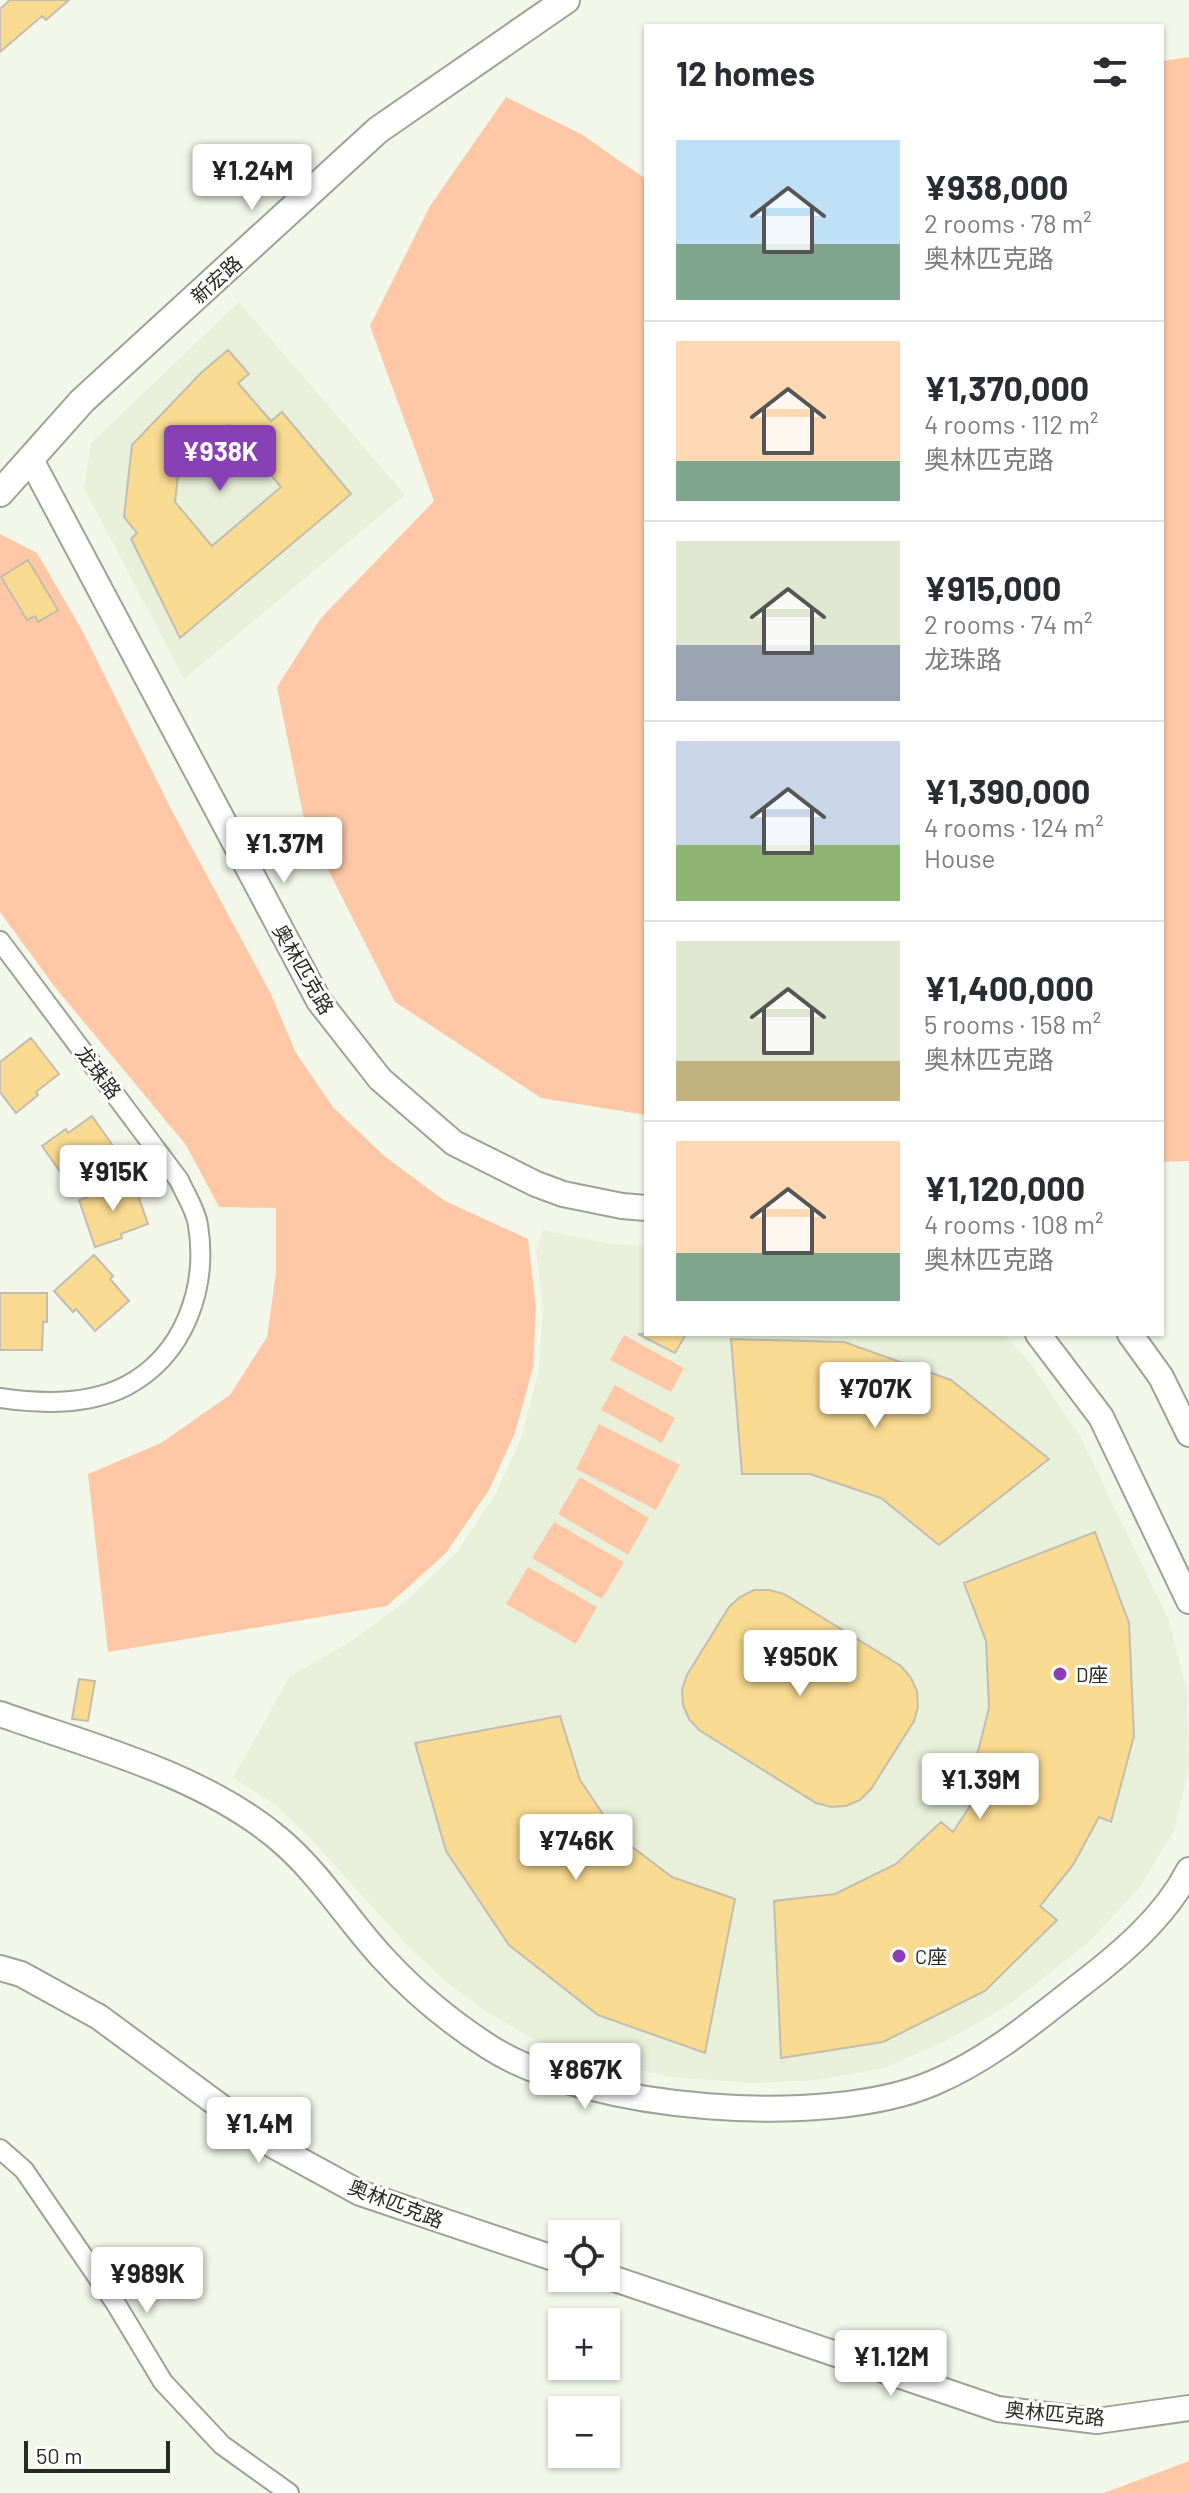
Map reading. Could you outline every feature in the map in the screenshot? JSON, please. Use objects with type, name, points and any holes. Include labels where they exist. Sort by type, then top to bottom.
[{"type":"main road","name":"新宏路","points":[[0,493],[82,401],[378,130],[566,0]]},
{"type":"street","name":"奥林匹克路","points":[[30,458],[319,1001],[380,1079],[454,1143],[536,1184],[593,1200],[644,1208]]},
{"type":"street","name":"龙珠路","points":[[0,941],[179,1180],[198,1222],[201,1264],[196,1300],[181,1332],[159,1361],[125,1386],[79,1400],[23,1402],[0,1398]]},
{"type":"street","points":[[1040,1336],[1101,1417],[1189,1601]]},
{"type":"street","points":[[1131,1336],[1161,1377],[1189,1434]]},
{"type":"street","points":[[0,1714],[130,1759],[222,1799],[281,1841],[332,1895],[382,1957],[432,2005],[491,2049],[561,2081],[655,2102],[778,2109],[862,2103],[932,2084],[1003,2046],[1121,1953],[1178,1891],[1189,1870]]},
{"type":"street","name":"奥林匹克路","points":[[0,1968],[21,1974],[99,2017],[274,2146],[360,2193],[548,2256]]},
{"type":"street","points":[[0,2149],[24,2170],[116,2304],[163,2382],[222,2445],[289,2493]]},
{"type":"street","name":"奥林匹克路","points":[[620,2281],[998,2409],[1097,2421],[1189,2408]]},
{"type":"shaded area","points":[[1189,57],[1189,1161],[1164,1162],[1164,61]]},
{"type":"shaded area","points":[[506,97],[581,134],[644,178],[644,1115],[541,1098],[395,1002],[305,824],[277,687],[321,618],[434,501],[370,326],[430,206]]},
{"type":"shaded area","points":[[239,302],[405,495],[184,679],[84,488],[91,443]]},
{"type":"shaded area","points":[[0,534],[37,553],[83,632],[171,809],[270,992],[296,1053],[333,1107],[383,1155],[445,1201],[528,1239],[536,1308],[533,1367],[515,1433],[489,1490],[446,1553],[387,1606],[108,1652],[88,1474],[161,1443],[230,1395],[267,1337],[276,1273],[276,1208],[219,1207],[186,1145],[54,986],[0,912]]},
{"type":"shaded area","points":[[543,1230],[611,1244],[644,1246],[644,1336],[1006,1336],[1031,1364],[1080,1436],[1168,1618],[1187,1690],[1189,1769],[1174,1831],[1139,1888],[1089,1942],[1009,2005],[946,2041],[884,2068],[819,2080],[753,2083],[670,2077],[576,2055],[530,2037],[487,2012],[447,1983],[406,1944],[308,1836],[273,1803],[233,1778],[290,1676],[350,1642],[406,1601],[457,1552],[496,1493],[522,1436],[539,1369],[543,1308],[536,1251]]},
{"type":"shaded area","points":[[624,1335],[684,1368],[671,1392],[610,1360]]},
{"type":"shaded area","points":[[615,1385],[675,1418],[662,1443],[601,1410]]},
{"type":"shaded area","points":[[599,1424],[680,1465],[656,1510],[576,1469]]},
{"type":"shaded area","points":[[580,1477],[649,1518],[628,1555],[558,1514]]},
{"type":"shaded area","points":[[554,1522],[624,1562],[602,1599],[532,1558]]},
{"type":"shaded area","points":[[528,1567],[597,1607],[576,1644],[506,1604]]},
{"type":"shaded area","points":[[1189,2461],[1189,2493],[1104,2493]]},
{"type":"building","points":[[10,0],[69,0],[46,20],[42,16],[0,52],[0,9]]},
{"type":"building","points":[[228,350],[249,374],[238,383],[271,421],[282,412],[351,494],[180,638],[131,539],[137,533],[124,517],[132,445],[202,372]],"holes":[[[229,425],[281,487],[212,546],[175,502],[179,468]]]},
{"type":"building","points":[[28,560],[58,610],[38,622],[35,616],[27,620],[1,577]]},
{"type":"building","points":[[31,1038],[59,1074],[16,1113],[0,1092],[0,1062]]},
{"type":"building","points":[[92,1116],[118,1153],[71,1187],[42,1146]]},
{"type":"building","points":[[133,1181],[148,1224],[121,1234],[122,1238],[95,1247],[79,1200]]},
{"type":"building","points":[[94,1255],[113,1276],[110,1279],[129,1301],[95,1331],[76,1309],[73,1312],[54,1291]]},
{"type":"building","points":[[0,1293],[47,1293],[47,1322],[43,1322],[42,1350],[0,1350]]},
{"type":"building","points":[[638,1334],[685,1336],[675,1353]]},
{"type":"building","points":[[731,1339],[844,1342],[951,1380],[1049,1459],[939,1545],[881,1498],[810,1474],[742,1474]]},
{"type":"building","points":[[1095,1532],[1129,1623],[1134,1736],[1111,1822],[1099,1817],[1073,1865],[1040,1906],[1057,1920],[985,1991],[883,2042],[781,2058],[774,1901],[835,1894],[896,1864],[941,1822],[953,1832],[991,1774],[974,1767],[989,1708],[986,1641],[964,1583]]},
{"type":"building","points":[[754,1590],[784,1594],[901,1666],[911,1678],[917,1691],[918,1707],[914,1721],[871,1789],[860,1800],[846,1806],[831,1807],[816,1803],[699,1730],[689,1719],[683,1705],[682,1690],[687,1675],[729,1607]]},
{"type":"building","points":[[79,1679],[95,1681],[88,1721],[72,1719]]},
{"type":"building","points":[[560,1716],[580,1780],[618,1836],[672,1877],[735,1899],[705,2053],[598,2015],[509,1945],[446,1851],[415,1743]]},
{"type":"place","name":"D座","points":[[1060,1674]]},
{"type":"place","name":"C座","points":[[899,1956]]}]
